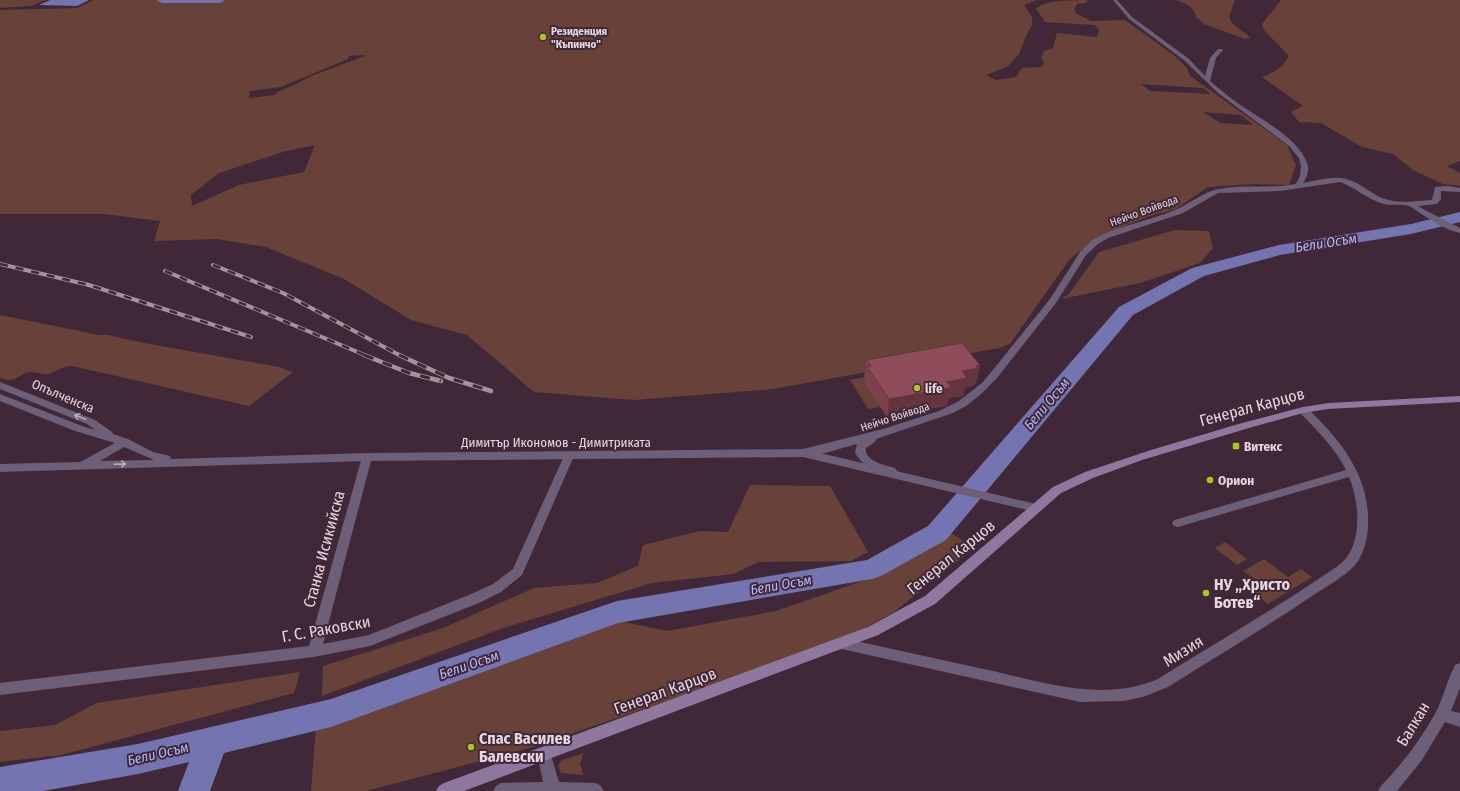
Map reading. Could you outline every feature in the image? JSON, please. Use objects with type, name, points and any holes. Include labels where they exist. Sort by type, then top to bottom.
[{"type":"main road","name":"Генерал Карцов","points":[[444,791],[842,644],[873,631],[930,600],[1057,490],[1078,479],[1113,465],[1303,410],[1328,406],[1460,399]]},
{"type":"street","points":[[1115,0],[1120,7],[1136,21],[1187,60],[1229,100],[1292,145],[1302,158],[1306,167],[1305,176],[1298,186]]},
{"type":"street","points":[[1208,81],[1213,58],[1220,50]]},
{"type":"street","name":"Нейчо Войвода","points":[[803,454],[877,435],[948,412],[969,400],[999,370],[1027,331],[1054,300],[1079,260],[1094,242],[1126,229],[1181,211],[1212,192],[1236,189],[1276,189],[1340,180],[1350,183],[1362,191],[1385,202],[1412,204],[1434,202],[1437,200],[1438,189],[1460,190]]},
{"type":"street","points":[[1412,204],[1432,218],[1460,231]]},
{"type":"street","name":"Опълченска","points":[[0,385],[91,422],[113,438]]},
{"type":"street","name":"Опълченска","points":[[0,397],[79,429],[124,442]]},
{"type":"street","name":"Мизия","points":[[842,644],[1080,696],[1110,697],[1145,691],[1163,683],[1319,585],[1351,561],[1359,543],[1363,524],[1361,496],[1352,472],[1334,442],[1303,410]]},
{"type":"street","name":"Димитър Икономов - Димитриката","points":[[877,435],[861,446],[860,453],[862,457],[869,463],[915,480]]},
{"type":"street","name":"Димитър Икономов - Димитриката","points":[[74,465],[98,458],[124,442],[158,458],[194,462]]},
{"type":"street","name":"Димитър Икономов - Димитриката","points":[[1,469],[74,465],[367,456],[803,454],[1036,508]]},
{"type":"street","name":"Станка Исикийска","points":[[314,651],[367,456]]},
{"type":"street","name":"Г. С. Раковски","points":[[0,688],[314,651],[370,640],[474,599],[497,588],[518,572],[528,553],[569,456]]},
{"type":"street","points":[[1178,523],[1352,472]]},
{"type":"street","name":"Балкан","points":[[1386,791],[1411,763],[1442,715],[1460,668]]},
{"type":"street","points":[[1442,715],[1460,720]]},
{"type":"street","points":[[544,754],[553,789]]},
{"type":"street","points":[[501,791],[553,789],[596,791]]},
{"type":"shaded area","points":[[0,0],[46,0],[31,6],[0,8]]},
{"type":"shaded area","points":[[93,0],[1037,0],[1024,5],[1032,17],[1032,25],[1019,54],[1007,67],[986,75],[996,80],[1016,77],[1022,68],[1041,67],[1044,62],[1041,57],[1044,51],[1053,48],[1057,33],[1097,37],[1099,30],[1095,25],[1045,22],[1036,9],[1052,2],[1088,0],[1086,3],[1077,4],[1074,9],[1077,14],[1091,21],[1125,20],[1175,56],[1187,68],[1190,76],[1287,145],[1296,165],[1289,185],[1253,184],[1208,187],[1176,209],[1147,217],[1096,238],[1069,260],[1010,344],[999,348],[773,389],[634,400],[534,392],[467,335],[411,320],[344,279],[266,247],[216,239],[154,241],[160,221],[104,214],[0,214],[0,10],[78,8]],"holes":[[[367,55],[309,77],[277,92],[275,95],[249,98],[250,91],[281,87],[348,59],[348,56]],[[1141,84],[1203,88],[1211,94],[1150,91]],[[1203,112],[1241,115],[1253,125],[1220,123]],[[315,145],[304,172],[239,185],[192,206],[191,195],[219,173],[286,151]]]},
{"type":"shaded area","points":[[1175,0],[1235,0],[1229,17],[1232,23],[1251,38],[1245,39],[1204,24],[1196,17],[1191,8],[1186,4]]},
{"type":"shaded area","points":[[1281,0],[1460,0],[1460,161],[1447,166],[1460,173],[1460,186],[1443,184],[1413,170],[1393,154],[1362,147],[1321,123],[1299,122],[1291,112],[1303,106],[1262,77],[1278,70],[1289,56],[1264,30],[1262,24]]},
{"type":"shaded area","points":[[1175,230],[1209,231],[1213,248],[1200,263],[1140,283],[1061,299],[1069,294],[1099,252]]},
{"type":"shaded area","points":[[0,315],[99,335],[108,335],[144,343],[279,367],[293,372],[249,406],[72,366],[62,368],[49,374],[30,372],[25,373],[13,380],[6,380],[0,378]]},
{"type":"shaded area","points":[[864,377],[880,407],[868,409],[850,380]]},
{"type":"shaded area","points":[[750,485],[830,486],[868,552],[851,561],[759,562],[733,574],[652,583],[506,627],[322,696],[323,666],[443,628],[534,588],[597,583],[638,566],[643,545],[700,531],[728,532]]},
{"type":"shaded area","points":[[948,531],[974,548],[894,612],[843,640],[530,748],[366,791],[311,791],[316,727],[618,621],[667,631],[776,611],[877,576]]},
{"type":"shaded area","points":[[1225,542],[1247,559],[1237,565],[1215,548]]},
{"type":"shaded area","points":[[1264,559],[1288,577],[1301,569],[1312,577],[1268,604],[1250,590],[1260,583],[1243,571]]},
{"type":"shaded area","points":[[300,672],[294,693],[61,755],[0,762],[0,731],[55,725],[97,703]]},
{"type":"shaded area","points":[[584,753],[580,763],[583,775],[561,773],[558,766],[562,760]]},
{"type":"water","points":[[50,0],[89,0],[77,6],[39,5]]},
{"type":"building","points":[[962,343],[980,365],[976,366],[978,368],[962,371],[967,378],[947,382],[951,387],[949,388],[889,399],[867,367],[871,366],[867,360]]},
{"type":"waterway","points":[[162,0],[220,0]]},
{"type":"waterway","name":"Бели Осъм","points":[[0,783],[138,759],[331,713],[617,612],[872,569],[937,533],[1126,311],[1198,272],[1279,250],[1411,229],[1460,217]]},
{"type":"waterway","points":[[194,791],[212,742]]},
{"type":"railway","points":[[0,264],[89,285],[251,337]]},
{"type":"railway","points":[[213,265],[283,293],[400,355]]},
{"type":"railway","points":[[165,271],[367,356]]},
{"type":"railway","points":[[364,355],[409,373],[441,381]]},
{"type":"railway","points":[[400,355],[449,378],[491,391]]},
{"type":"place","name":"Резиденция \"Къпинчо\"","points":[[543,37]]},
{"type":"place","name":"life","points":[[917,388]]},
{"type":"place","name":"Витекс","points":[[1236,446]]},
{"type":"place","name":"Орион","points":[[1210,480]]},
{"type":"place","name":"НУ „Христо Ботев“","points":[[1206,593]]},
{"type":"place","name":"Спас Василев Балевски","points":[[471,747]]}]
